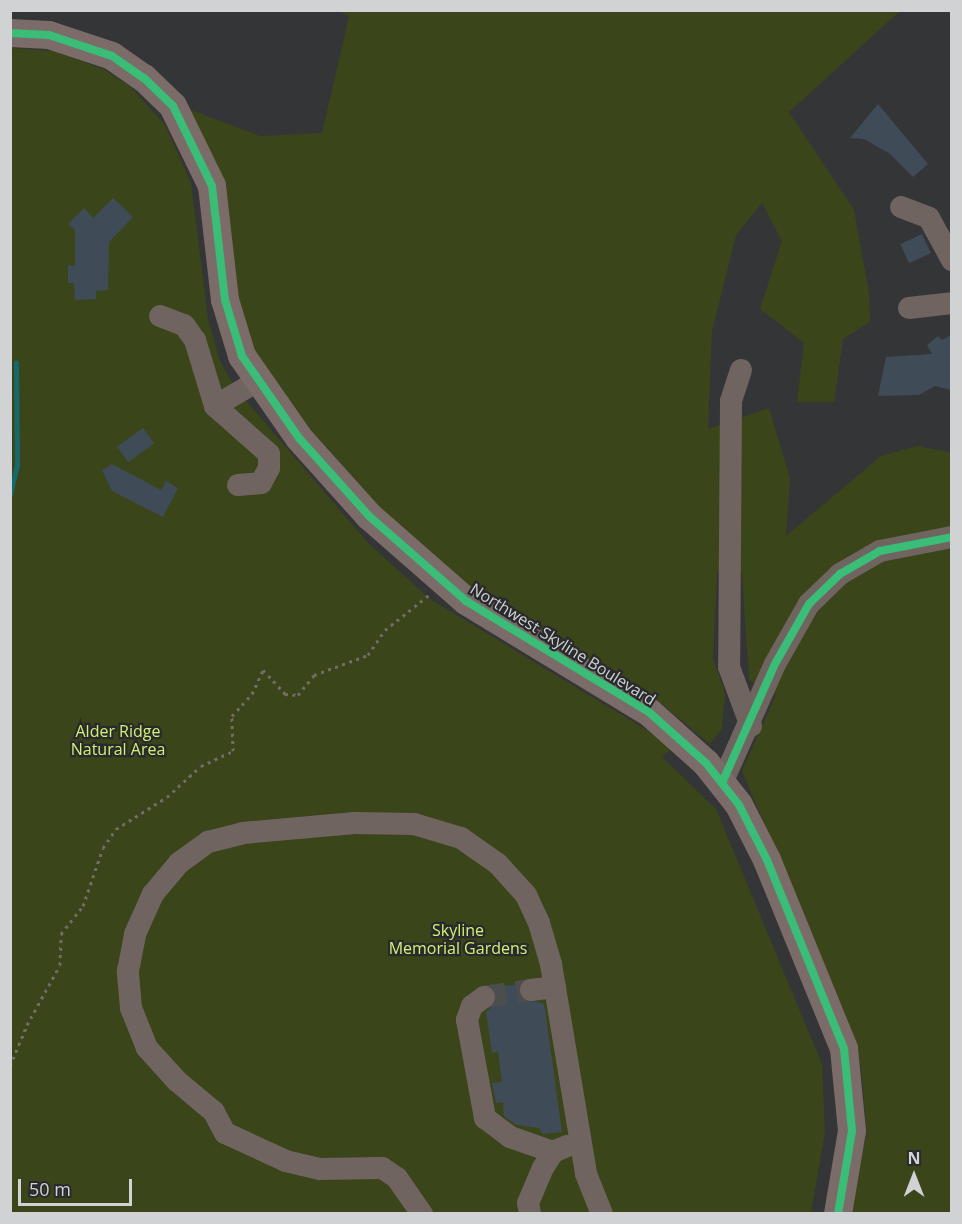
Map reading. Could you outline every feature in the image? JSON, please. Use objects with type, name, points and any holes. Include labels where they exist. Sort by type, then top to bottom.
[{"type":"main road","name":"Northwest Skyline Boulevard","points":[[10,33],[49,35],[112,56],[144,78],[172,106],[212,186],[225,300],[235,339],[256,382],[369,516],[442,583],[490,618],[650,712],[722,783],[762,850],[844,1049],[853,1102],[852,1131],[838,1214]]},
{"type":"street","points":[[901,207],[929,218],[951,260]]},
{"type":"street","points":[[909,308],[951,303]]},
{"type":"street","points":[[160,315],[184,325],[195,340],[216,406],[269,453],[269,468],[261,483],[238,485]]},
{"type":"street","points":[[741,370],[731,400],[729,667],[751,726]]},
{"type":"street","points":[[216,406],[256,382]]},
{"type":"street","points":[[722,783],[751,726],[775,664],[809,604],[840,574],[880,551],[951,537]]},
{"type":"street","points":[[422,1214],[398,1178],[382,1168],[320,1169],[286,1161],[225,1133],[214,1112],[177,1081],[147,1048],[131,1008],[128,971],[135,934],[153,894],[179,863],[208,842],[243,833],[355,823],[414,824],[461,838],[498,864],[526,895],[540,923],[555,987],[586,1174],[602,1214]]},
{"type":"street","points":[[531,990],[555,987]]},
{"type":"street","points":[[484,997],[472,1006],[467,1020],[485,1118],[510,1137],[553,1152],[580,1141]]},
{"type":"street","points":[[530,1214],[528,1203],[553,1152]]},
{"type":"path","points":[[10,1066],[27,1025],[60,965],[61,934],[83,906],[103,848],[116,829],[167,796],[201,766],[233,751],[232,716],[252,694],[263,670],[285,694],[298,695],[314,675],[368,655],[385,630],[442,583]]},
{"type":"green space","points":[[338,11],[900,11],[789,112],[854,210],[869,293],[870,322],[843,339],[834,402],[797,402],[804,343],[760,309],[782,241],[762,203],[736,235],[712,331],[708,429],[769,408],[790,478],[786,536],[881,456],[917,446],[950,452],[951,1213],[850,1213],[867,1131],[861,1068],[847,1019],[742,771],[776,695],[749,680],[742,572],[717,573],[713,659],[725,693],[722,729],[710,744],[658,701],[449,575],[370,497],[264,377],[242,335],[180,106],[260,136],[322,133],[349,16]]},
{"type":"green space","name":"Skyline Memorial Gardens","points":[[10,48],[54,51],[103,69],[131,87],[165,125],[191,183],[208,319],[220,361],[235,388],[369,544],[430,599],[655,735],[672,749],[662,757],[716,809],[822,1064],[825,1132],[811,1213],[11,1213]]},
{"type":"building","points":[[878,104],[928,164],[913,177],[890,154],[864,139],[850,138]]},
{"type":"building","points":[[113,198],[133,217],[109,242],[108,290],[96,291],[96,299],[75,300],[74,283],[68,283],[68,265],[75,266],[75,230],[68,224],[84,208],[93,218]]},
{"type":"building","points":[[922,234],[931,253],[909,263],[900,244]]},
{"type":"building","points":[[951,335],[951,390],[935,386],[919,395],[878,396],[886,357],[932,354],[927,345],[938,336],[942,340]]},
{"type":"building","points":[[143,428],[154,443],[128,462],[117,447]]},
{"type":"building","points":[[112,464],[161,490],[166,481],[178,488],[163,517],[112,491],[102,470]]},
{"type":"building","points":[[519,984],[521,999],[543,1003],[545,1009],[562,1132],[543,1134],[539,1128],[516,1125],[504,1116],[503,1102],[496,1103],[492,1083],[502,1082],[498,1052],[492,1053],[486,1012],[497,1002],[494,988]]},
{"type":"waterway","points":[[10,495],[17,465],[16,363]]},
{"type":"tunnel","points":[[484,997],[531,990]]},
{"type":"cycle path","points":[[10,33],[49,35],[112,56],[144,78],[173,106],[212,186],[225,300],[242,356],[299,438],[369,516],[466,601],[650,713],[706,763],[739,805],[767,860],[844,1049],[852,1131],[838,1214]]},
{"type":"cycle path","points":[[722,783],[775,664],[809,604],[840,574],[880,551],[952,537]]},
{"type":"park label","name":"Alder Ridge Natural Area","points":[[118,740]]}]
